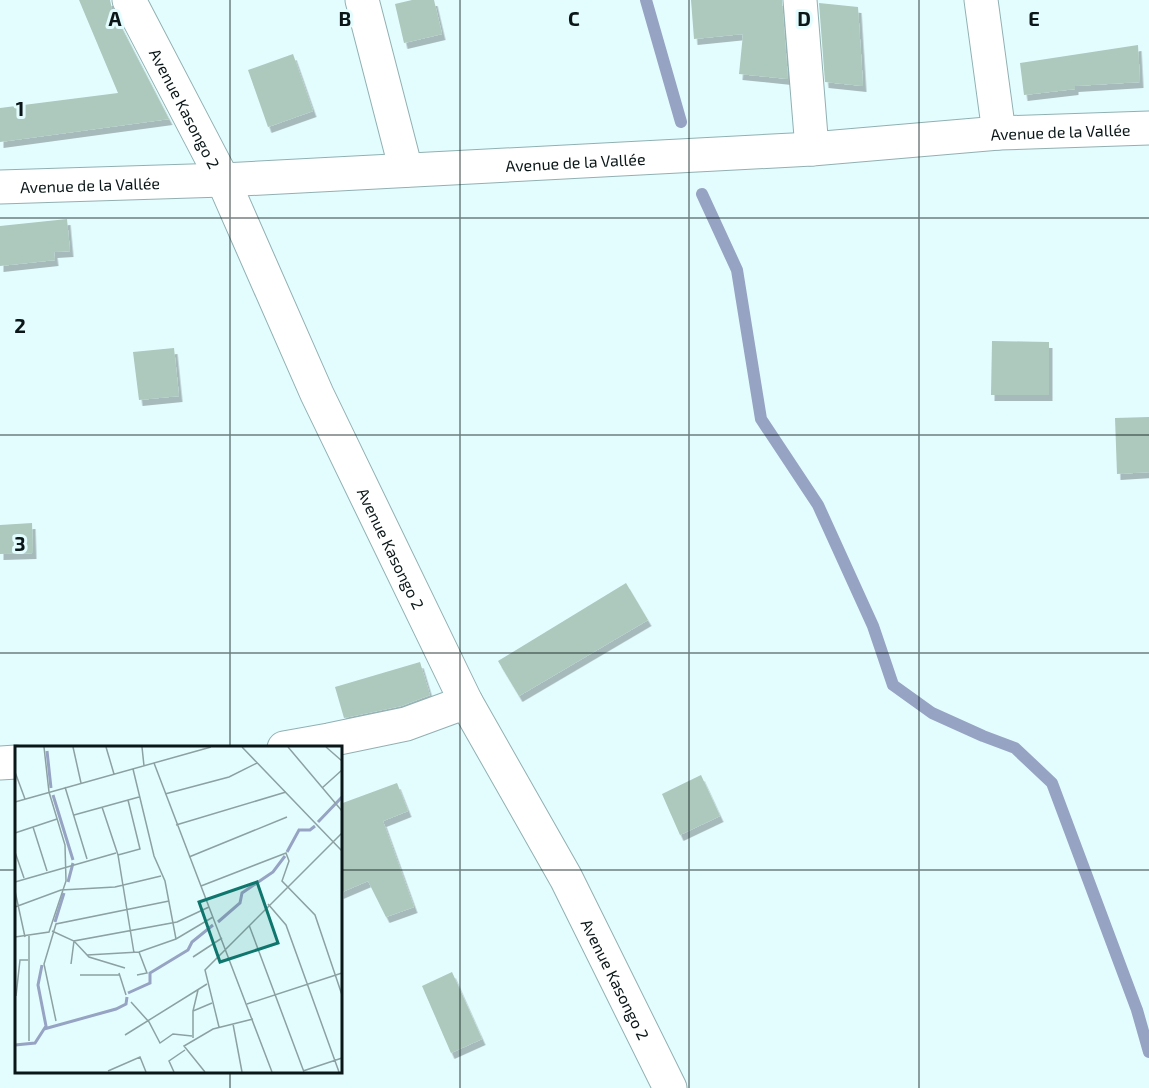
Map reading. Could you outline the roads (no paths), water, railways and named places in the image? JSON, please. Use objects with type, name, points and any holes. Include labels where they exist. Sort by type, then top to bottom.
[{"type":"street","name":"Avenue Kasongo 2","points":[[129,0],[223,180],[317,394],[466,702],[566,878],[670,1088]]},
{"type":"street","points":[[362,0],[406,170]]},
{"type":"street","points":[[800,0],[812,149]]},
{"type":"street","points":[[981,0],[999,133]]},
{"type":"street","name":"Avenue de la Vallée","points":[[0,187],[223,180],[812,149],[999,133],[1149,128]]},
{"type":"street","points":[[290,746],[406,724],[466,702]]},
{"type":"street","points":[[0,763],[15,762]]},
{"type":"waterway","points":[[646,0],[681,122]]},
{"type":"waterway","points":[[702,194],[737,270],[761,419],[818,505],[873,626],[893,685],[932,713],[1015,748],[1052,783],[1137,1010],[1149,1052]]}]
